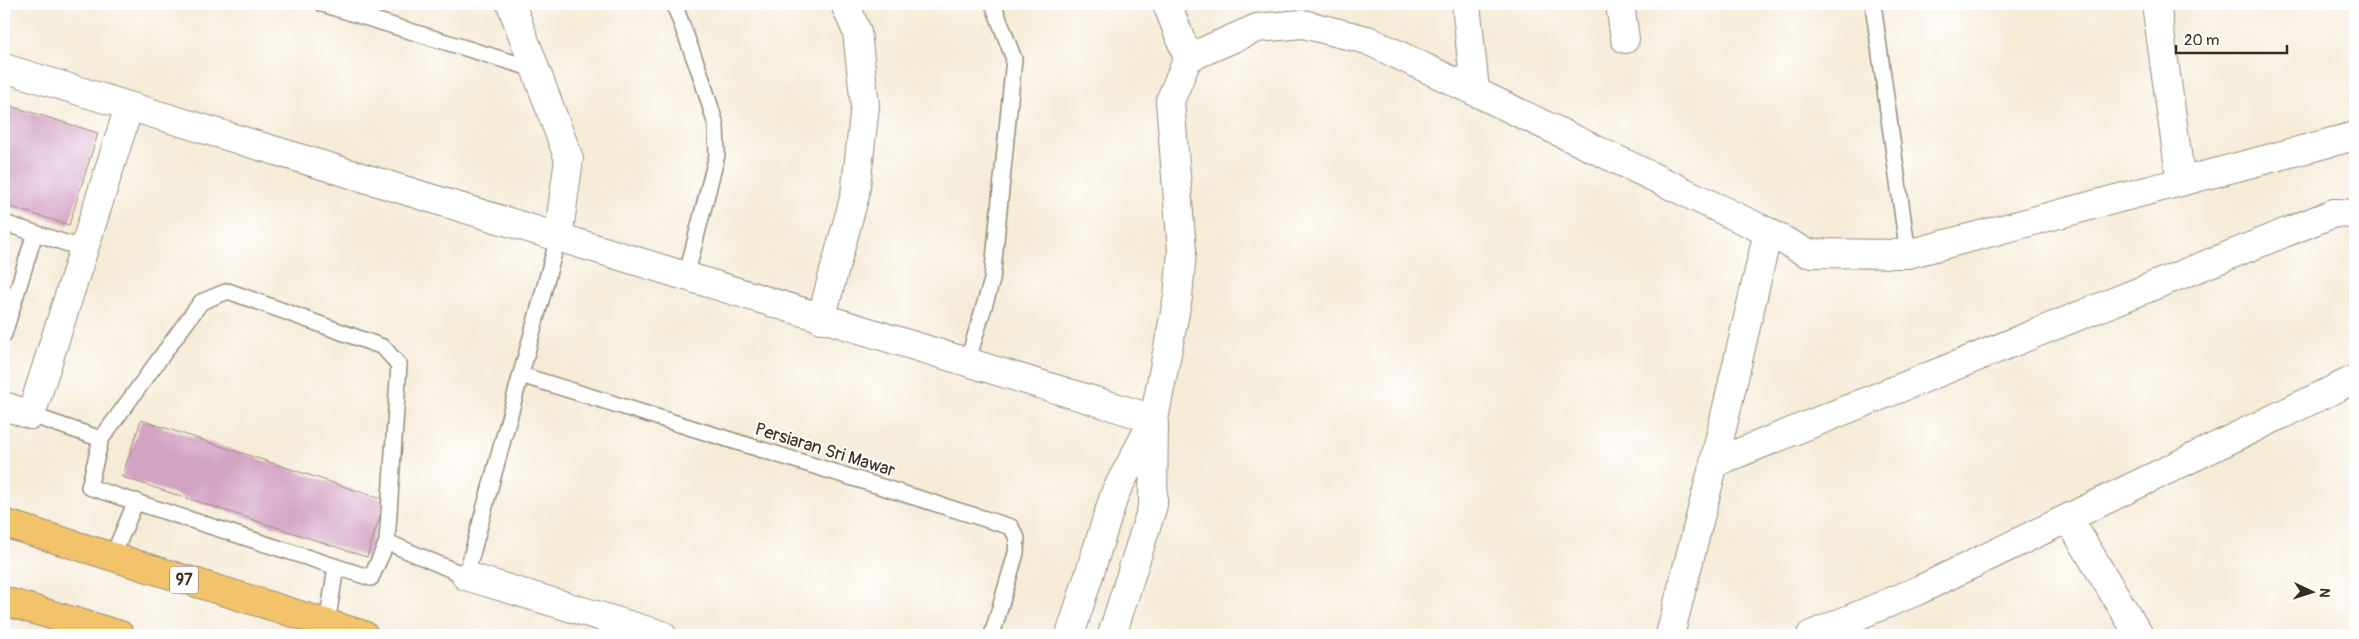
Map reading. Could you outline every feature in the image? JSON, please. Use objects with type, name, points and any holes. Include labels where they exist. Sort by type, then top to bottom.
[{"type":"main road","name":"97","points":[[4,523],[364,635]]},
{"type":"main road","points":[[4,601],[120,635]]},
{"type":"street","points":[[511,4],[569,159],[558,238]]},
{"type":"street","points":[[821,319],[855,195],[865,106],[857,32],[845,4]]},
{"type":"street","points":[[1167,4],[1188,58]]},
{"type":"street","points":[[1466,4],[1475,90]]},
{"type":"street","points":[[1620,4],[1625,39]]},
{"type":"street","points":[[2156,4],[2181,182]]},
{"type":"street","points":[[1112,635],[1153,505],[1154,419],[1178,297],[1182,251],[1170,101],[1188,58],[1257,28],[1303,24],[1367,40],[1475,90],[1768,232],[1807,253],[1908,254],[2355,136]]},
{"type":"street","points":[[4,68],[821,319],[1154,419]]},
{"type":"street","points":[[4,406],[31,415],[128,107]]},
{"type":"street","points":[[1714,463],[2334,213],[2355,214]]},
{"type":"street","points":[[1670,635],[1714,463],[1768,232]]},
{"type":"street","points":[[1811,635],[1917,591],[2355,379]]},
{"type":"street","points":[[1070,635],[1115,493],[1154,419]]},
{"type":"street","points":[[2068,518],[2139,635]]},
{"type":"street","points":[[466,576],[662,635]]},
{"type":"lane","points":[[322,4],[537,70]]},
{"type":"lane","points":[[674,4],[701,76],[716,125],[717,155],[686,277]]},
{"type":"lane","points":[[968,363],[992,280],[1014,60],[993,4]]},
{"type":"lane","points":[[1873,4],[1908,254]]},
{"type":"lane","points":[[4,223],[84,249]]},
{"type":"lane","points":[[4,334],[35,233]]},
{"type":"lane","points":[[388,542],[466,576],[558,238]]},
{"type":"lane","points":[[228,291],[383,348],[399,365],[388,542],[371,578],[136,502],[89,487],[101,439],[201,302],[228,291]]},
{"type":"lane","name":"Persiaran Sri Mawar","points":[[520,375],[1010,527],[1016,538],[1016,553],[992,635]]},
{"type":"lane","points":[[31,415],[101,439]]},
{"type":"lane","points":[[112,558],[136,502]]},
{"type":"lane","points":[[327,624],[336,567]]},
{"type":"building","points":[[4,104],[98,133],[69,225],[4,205]]},
{"type":"building","points":[[141,420],[385,500],[367,557],[122,477]]}]
